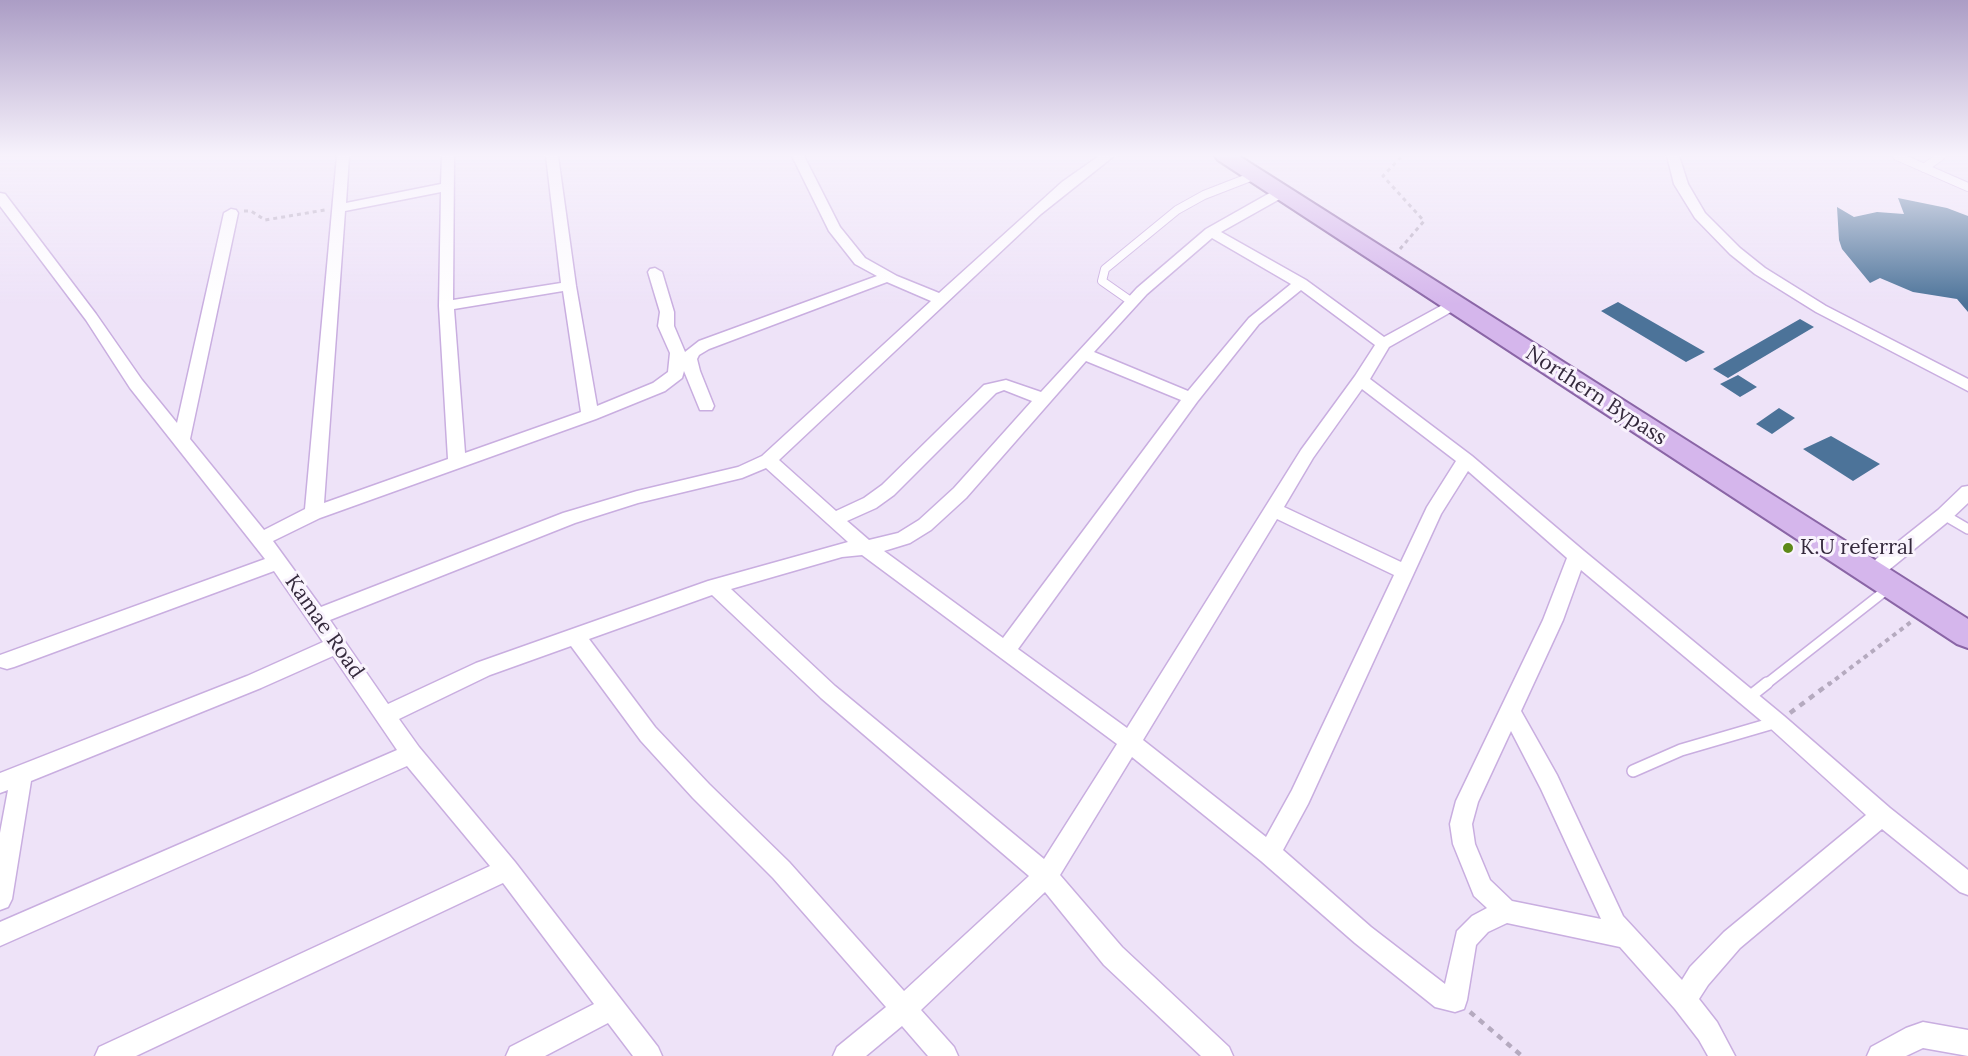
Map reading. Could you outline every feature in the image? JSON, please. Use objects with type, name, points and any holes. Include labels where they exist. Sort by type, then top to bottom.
[{"type":"main road","name":"Northern Bypass","points":[[1299,205],[1968,635]]},
{"type":"street","name":"Kamae Road","points":[[6,205],[90,317],[136,384],[261,539],[386,715],[411,754],[507,870],[649,1056]]},
{"type":"street","points":[[314,513],[339,208],[353,205]]},
{"type":"street","points":[[449,205],[446,306],[457,462]]},
{"type":"street","points":[[558,205],[568,286],[590,415]]},
{"type":"street","points":[[823,205],[834,228],[860,261],[888,278],[940,299]]},
{"type":"street","points":[[317,617],[569,518],[637,497],[742,472],[768,460],[1043,205]]},
{"type":"street","points":[[386,715],[483,669],[715,586],[842,550],[893,543],[925,525],[960,493],[1132,302],[1211,232],[1258,205]]},
{"type":"street","points":[[1694,205],[1700,215],[1735,251],[1760,271],[1821,309],[1968,386]]},
{"type":"street","points":[[182,440],[231,213]]},
{"type":"street","points":[[1211,232],[1301,283],[1383,344]]},
{"type":"street","points":[[261,539],[314,513],[590,415],[659,387],[676,374],[678,353],[666,326],[667,312],[655,272]]},
{"type":"street","points":[[706,406],[689,359],[693,352],[704,345],[888,278]]},
{"type":"street","points":[[1006,650],[1191,398],[1254,321],[1301,283]]},
{"type":"street","points":[[446,306],[568,286]]},
{"type":"street","points":[[846,1056],[903,1009],[1046,876],[1131,742],[1273,509],[1383,344],[1453,305]]},
{"type":"street","points":[[1084,354],[1191,398]]},
{"type":"street","points":[[1361,380],[1466,460],[1576,556],[1778,722],[1882,815],[1968,884]]},
{"type":"street","points":[[834,519],[870,503],[888,490],[990,389],[1006,385],[1043,399]]},
{"type":"street","points":[[768,460],[866,548],[982,636],[1006,650],[1131,742],[1444,998],[1455,1000],[1465,939],[1480,924],[1506,910]]},
{"type":"street","points":[[1269,853],[1305,787],[1433,512],[1466,460]]},
{"type":"street","points":[[1882,579],[1968,492]]},
{"type":"street","points":[[1273,509],[1405,572]]},
{"type":"street","points":[[1576,556],[1553,620],[1467,801],[1461,824],[1464,844],[1482,888],[1506,910],[1625,936]]},
{"type":"street","points":[[7,661],[277,562]]},
{"type":"street","points":[[715,586],[828,692],[1046,876],[1113,956],[1220,1056]]},
{"type":"street","points":[[576,637],[648,734],[701,791],[781,870],[945,1056]]},
{"type":"street","points":[[0,899],[10,779],[254,682],[337,645]]},
{"type":"street","points":[[1510,712],[1549,782],[1609,911],[1625,936],[1684,1000],[1708,1031],[1722,1056]]},
{"type":"street","points":[[0,934],[411,754]]},
{"type":"street","points":[[1684,1000],[1699,976],[1731,940],[1882,815]]},
{"type":"street","points":[[108,1056],[507,870]]},
{"type":"street","points":[[519,1056],[612,1008]]},
{"type":"street","points":[[1880,1056],[1923,1035],[1968,1043]]},
{"type":"lane","points":[[1132,302],[1102,281],[1106,269],[1185,205]]},
{"type":"lane","points":[[1944,515],[1968,529]]},
{"type":"lane","points":[[1748,698],[1882,579]]},
{"type":"lane","points":[[1633,771],[1681,750],[1778,722]]},
{"type":"path","points":[[1389,263],[1424,220],[1410,205]]},
{"type":"path","points":[[231,213],[251,211],[265,220],[339,208]]},
{"type":"path","points":[[1778,722],[1928,610]]},
{"type":"path","points":[[1455,1000],[1522,1056]]},
{"type":"building","points":[[1901,205],[1934,205],[1968,216],[1968,312],[1957,299],[1913,292],[1880,278],[1870,283],[1842,249],[1839,240],[1837,207],[1854,217],[1877,212],[1904,214]]},
{"type":"building","points":[[1618,302],[1705,352],[1686,362],[1601,311]]},
{"type":"building","points":[[1800,319],[1814,327],[1728,378],[1713,369]]},
{"type":"building","points":[[1738,375],[1757,387],[1740,397],[1720,384]]},
{"type":"building","points":[[1779,408],[1795,418],[1772,434],[1756,424]]},
{"type":"building","points":[[1831,436],[1880,464],[1853,481],[1803,449]]},
{"type":"place","name":"K.U referral","points":[[1788,548]]}]
